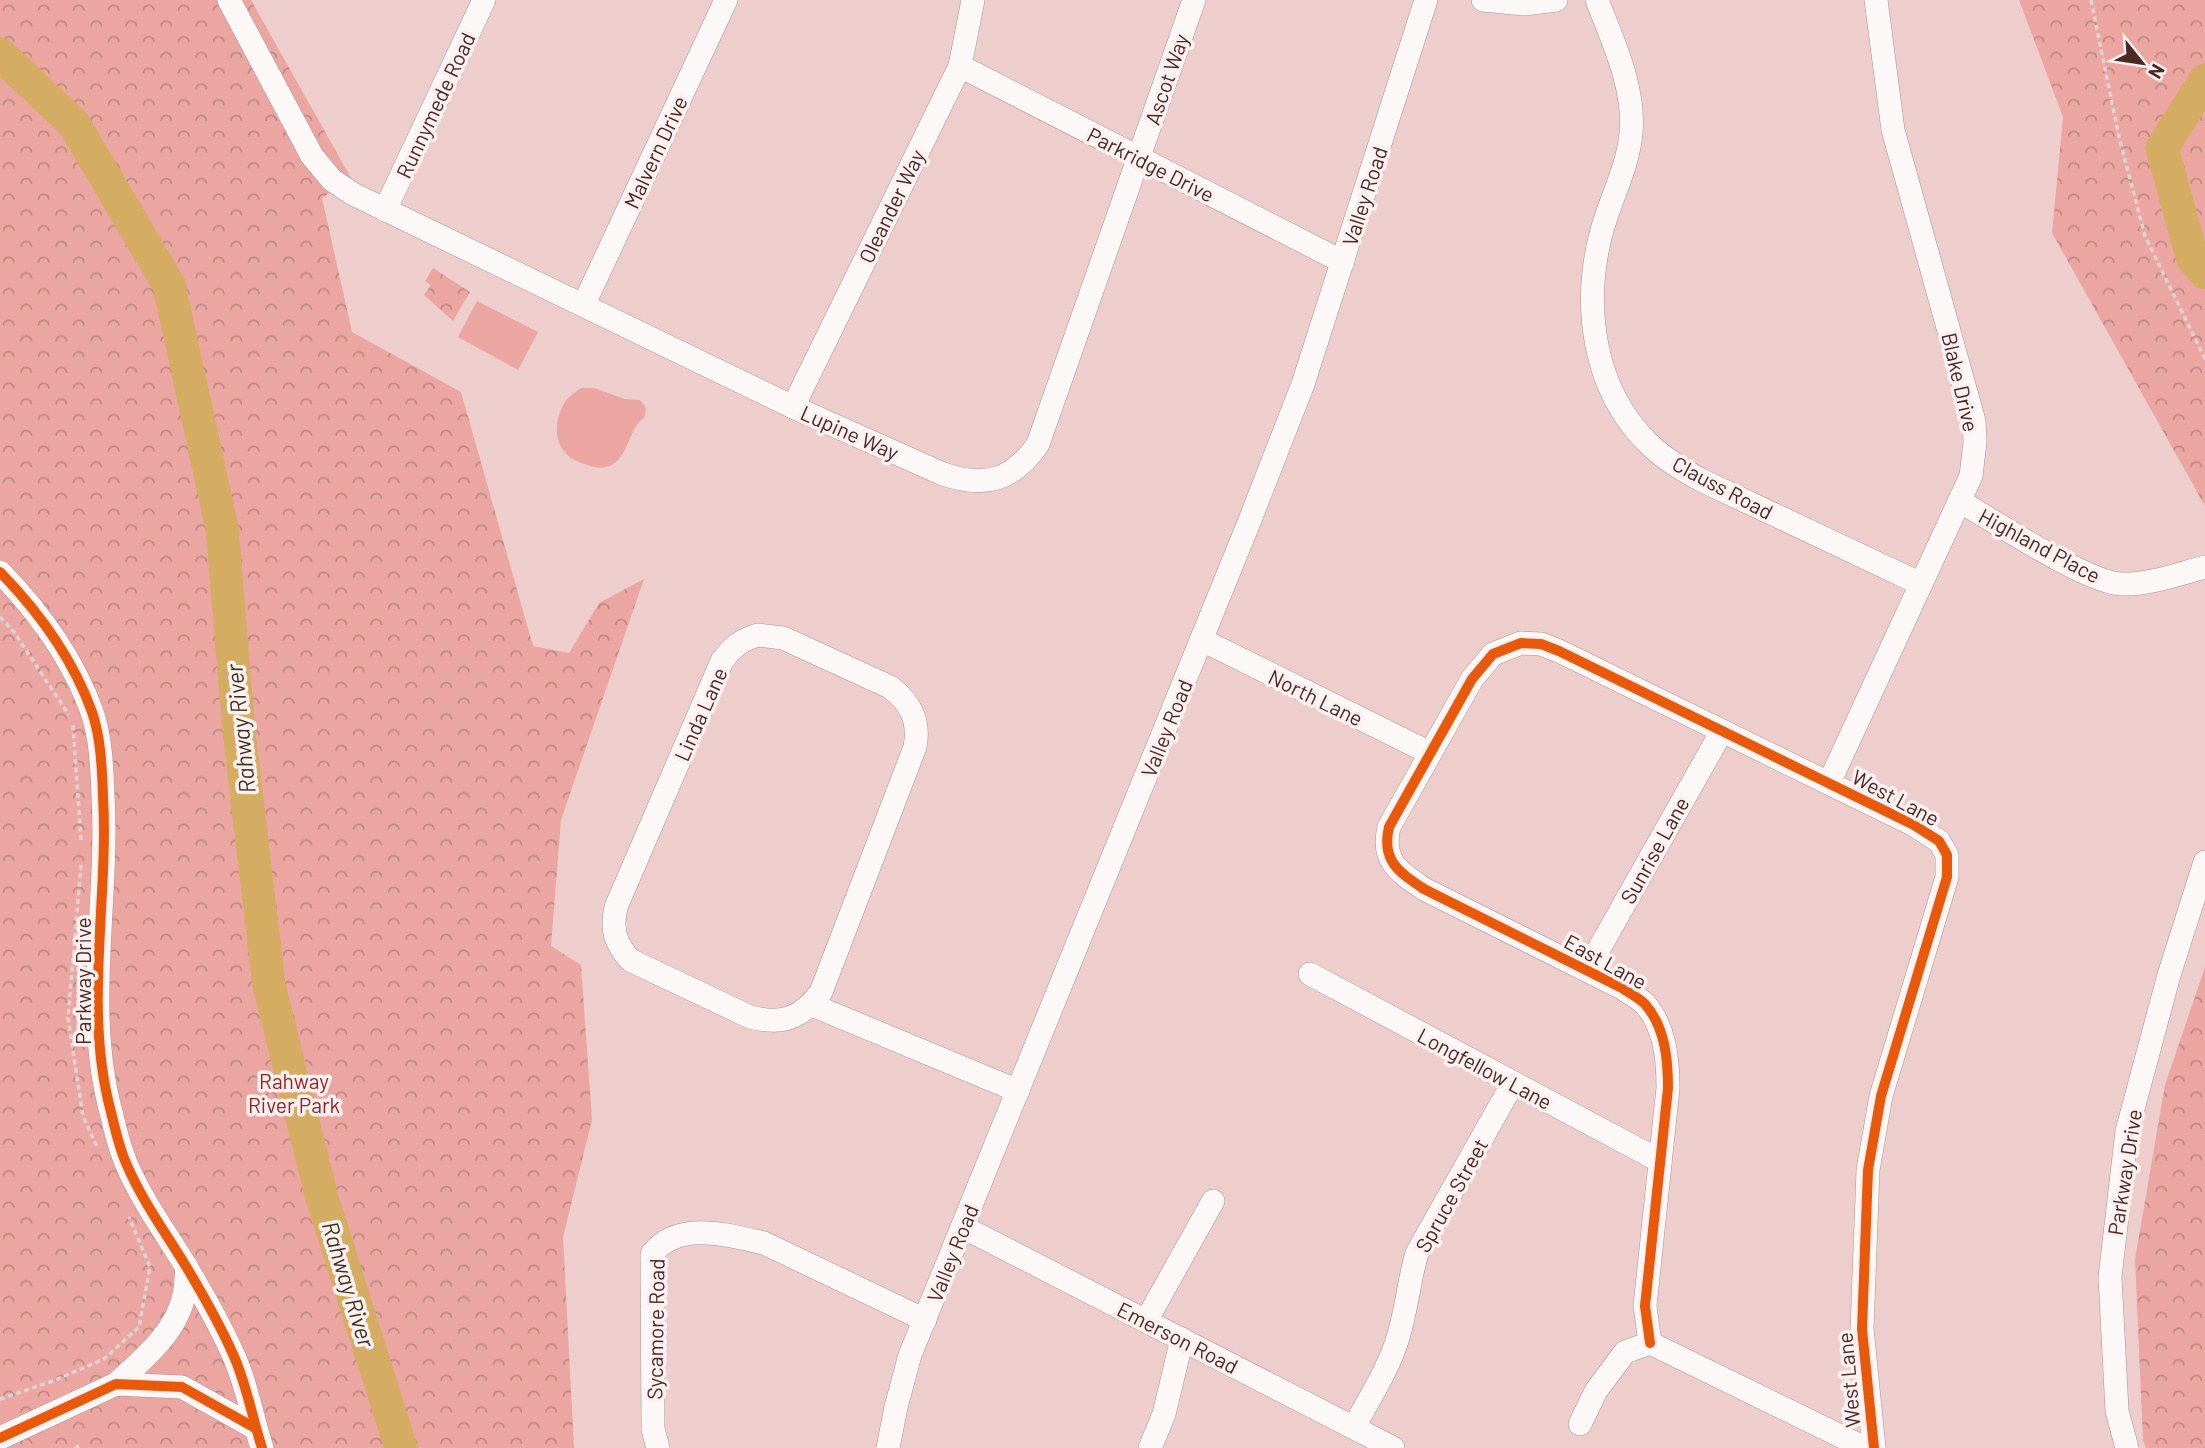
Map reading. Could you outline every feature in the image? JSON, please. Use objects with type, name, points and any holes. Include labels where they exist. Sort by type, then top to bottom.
[{"type":"street","name":"Lupine Way","points":[[229,0],[312,156],[332,180],[353,194],[793,407],[964,481],[993,480],[1019,467],[1030,457],[1044,430],[1139,157]]},
{"type":"street","name":"Runnymede Road","points":[[385,210],[484,0]]},
{"type":"street","name":"Malvern Drive","points":[[584,304],[726,0]]},
{"type":"street","name":"Oleander Way","points":[[793,407],[960,66],[973,0]]},
{"type":"street","name":"Ascot Way","points":[[1139,157],[1194,0]]},
{"type":"street","name":"Valley Road","points":[[888,1448],[911,1355],[1202,640],[1303,384],[1426,0]]},
{"type":"street","points":[[1483,0],[1524,4],[1556,0]]},
{"type":"street","name":"Clauss Road","points":[[1597,0],[1621,64],[1629,97],[1631,133],[1625,164],[1602,229],[1593,267],[1594,334],[1601,365],[1628,420],[1649,444],[1701,480],[1921,583]]},
{"type":"street","name":"Blake Drive","points":[[1829,783],[1970,476],[1975,442],[1974,421],[1893,130],[1876,0]]},
{"type":"street","name":"Parkridge Drive","points":[[960,66],[1343,262]]},
{"type":"street","name":"Highland Place","points":[[1959,501],[2082,572],[2119,584],[2154,581],[2205,567]]},
{"type":"street","name":"Parkway Drive","points":[[0,572],[25,597],[53,635],[93,714],[101,761],[105,826],[97,991],[101,1058],[110,1109],[125,1162],[155,1220],[187,1267],[233,1354],[258,1438]]},
{"type":"street","name":"Linda Lane","points":[[758,635],[783,638],[890,687],[903,697],[912,710],[917,726],[915,747],[825,981],[812,1004],[801,1013],[784,1020],[766,1021],[750,1017],[630,960],[620,949],[614,936],[615,907],[722,661],[737,644],[758,635]]},
{"type":"street","name":"North Lane","points":[[1202,640],[1430,753]]},
{"type":"street","name":"West Lane","points":[[1430,753],[1472,679],[1493,654],[1521,643],[1541,644],[1913,825],[1938,841],[1948,855],[1947,877],[1881,1096],[1868,1170],[1862,1329],[1874,1448]]},
{"type":"street","name":"Sunrise Lane","points":[[1587,970],[1722,731]]},
{"type":"street","name":"East Lane","points":[[1430,753],[1389,827],[1386,840],[1390,859],[1399,872],[1424,889],[1622,988],[1644,1004],[1660,1029],[1668,1058],[1645,1306],[1650,1343]]},
{"type":"street","name":"Parkway Drive","points":[[2127,1448],[2117,1411],[2110,1277],[2127,1131],[2169,975],[2205,862]]},
{"type":"street","name":"Longfellow Lane","points":[[1310,974],[1660,1161]]},
{"type":"street","points":[[812,1004],[1018,1091]]},
{"type":"street","name":"Spruce Street","points":[[1354,1427],[1389,1363],[1400,1332],[1408,1284],[1417,1253],[1513,1083]]},
{"type":"street","points":[[1146,1321],[1213,1201]]},
{"type":"street","name":"Emerson Road","points":[[962,1227],[1393,1448]]},
{"type":"street","name":"Sycamore Road","points":[[658,1448],[653,1429],[652,1254],[660,1244],[679,1234],[701,1233],[764,1243],[925,1320]]},
{"type":"street","name":"Parkway Drive","points":[[0,1438],[116,1384],[145,1358],[176,1316],[184,1297],[187,1267]]},
{"type":"street","points":[[1150,1448],[1164,1414],[1182,1339]]},
{"type":"street","points":[[1580,1424],[1596,1391],[1625,1352],[1650,1343],[1865,1448]]},
{"type":"street","name":"Parkway Drive","points":[[116,1384],[181,1387],[258,1438]]},
{"type":"path","points":[[2091,0],[2119,137],[2145,236],[2205,359]]},
{"type":"green space","name":"Rahway River Park","points":[[0,0],[251,0],[351,178],[322,198],[352,332],[461,392],[533,646],[569,653],[599,603],[644,579],[561,820],[551,946],[581,965],[592,1120],[563,1237],[574,1448],[80,1448],[78,1444],[73,1448],[0,1448]]},
{"type":"green space","points":[[2019,0],[2205,0],[2205,506],[2052,233],[2063,117]]},
{"type":"green space","points":[[433,268],[470,292],[453,321],[424,295],[431,285],[425,281]]},
{"type":"green space","points":[[477,301],[538,332],[518,370],[458,337]]},
{"type":"green space","points":[[581,388],[594,388],[625,399],[640,400],[646,408],[644,418],[638,423],[619,459],[605,467],[592,466],[570,457],[557,436],[561,410],[567,400]]},
{"type":"green space","points":[[2205,967],[2205,1448],[2146,1448],[2143,1441],[2135,1259],[2165,1085]]},
{"type":"waterway","name":"Rahway River","points":[[0,54],[74,124],[169,285],[222,528],[239,732],[269,985],[322,1198],[401,1448]]},
{"type":"waterway","name":"Rahway River","points":[[2205,80],[2162,148],[2192,257],[2205,273]]},
{"type":"cycle path","points":[[0,572],[28,603],[65,655],[84,692],[97,732],[104,836],[99,1034],[103,1073],[119,1144],[139,1191],[193,1278],[227,1341],[241,1375],[262,1448]]},
{"type":"cycle path","points":[[1650,1343],[1645,1306],[1668,1088],[1666,1055],[1661,1033],[1652,1013],[1645,1004],[1622,988],[1424,889],[1400,871],[1388,849],[1389,827],[1472,679],[1493,654],[1521,643],[1541,644],[1559,651],[1914,825],[1939,841],[1947,855],[1947,877],[1881,1096],[1868,1170],[1862,1329],[1874,1448]]},
{"type":"cycle path","points":[[0,1438],[116,1384],[182,1387],[255,1428]]}]
